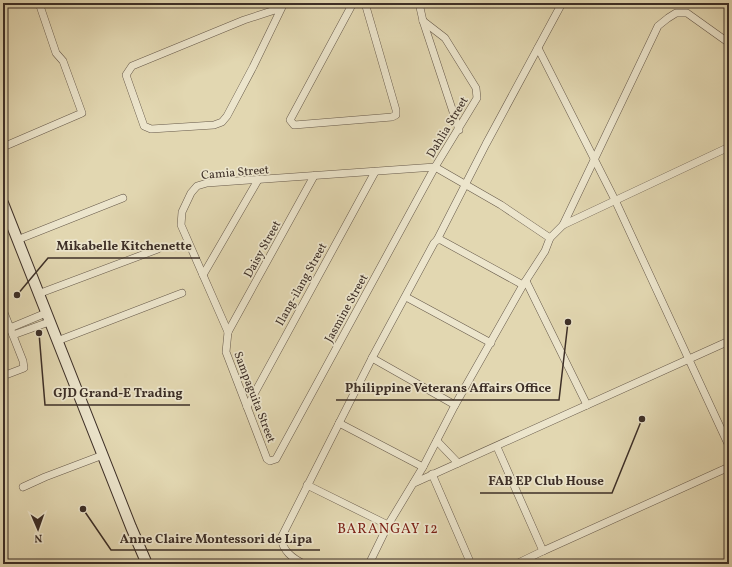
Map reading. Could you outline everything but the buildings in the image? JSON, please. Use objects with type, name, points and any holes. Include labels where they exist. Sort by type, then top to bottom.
[{"type":"street","points":[[3,147],[82,113],[63,60],[56,53],[39,3]]},
{"type":"street","points":[[354,3],[290,120],[294,125],[392,117],[396,115],[396,110],[365,3]]},
{"type":"street","points":[[419,3],[423,21],[459,130]]},
{"type":"street","points":[[304,564],[293,561],[282,545],[281,538],[372,358],[437,240],[465,184],[561,5],[566,3]]},
{"type":"street","points":[[282,6],[253,67],[227,116],[222,122],[214,125],[151,129],[144,126],[126,75],[132,66],[282,6]]},
{"type":"street","points":[[369,564],[388,525],[423,467],[455,405],[524,283],[545,251],[550,238],[563,225],[595,161],[658,26],[676,13],[686,13],[729,43]]},
{"type":"street","name":"Dahlia Street","points":[[423,21],[445,38],[476,88],[477,98],[436,167]]},
{"type":"street","points":[[538,48],[615,200],[729,446]]},
{"type":"street","points":[[563,225],[729,147]]},
{"type":"street","points":[[436,167],[501,205],[550,238]]},
{"type":"street","name":"Camia Street","points":[[228,332],[181,225],[182,212],[191,193],[197,186],[207,183],[436,167]]},
{"type":"street","name":"Jasmine Street","points":[[276,459],[436,167]]},
{"type":"street","name":"Ilang-ilang Street","points":[[247,407],[375,172]]},
{"type":"street","name":"Daisy Street","points":[[228,332],[314,176]]},
{"type":"street","points":[[203,275],[258,180]]},
{"type":"street","points":[[18,240],[123,198]]},
{"type":"street","points":[[3,203],[38,294],[147,564]]},
{"type":"street","points":[[437,240],[441,240],[524,283],[587,405]]},
{"type":"street","points":[[38,294],[158,249]]},
{"type":"street","points":[[57,341],[182,293]]},
{"type":"street","points":[[406,297],[491,343]]},
{"type":"street","points":[[3,310],[12,331],[24,368],[3,376]]},
{"type":"street","points":[[3,334],[48,317]]},
{"type":"street","name":"Sampaguita Street","points":[[228,332],[226,352],[267,459],[270,461],[276,459]]},
{"type":"street","points":[[414,483],[497,447],[729,341]]},
{"type":"street","points":[[372,358],[455,405]]},
{"type":"street","points":[[339,423],[423,467]]},
{"type":"street","points":[[437,441],[458,463]]},
{"type":"street","points":[[497,447],[543,551]]},
{"type":"street","points":[[23,487],[103,455]]},
{"type":"street","points":[[516,564],[729,467]]},
{"type":"street","points":[[432,474],[471,564]]},
{"type":"street","points":[[307,485],[388,525]]},
{"type":"place","name":"Mikabelle Kitchenette","points":[[17,295]]},
{"type":"place","name":"Philippine Veterans Affairs Office","points":[[568,322]]},
{"type":"place","name":"GJD Grand-E Trading","points":[[39,333]]},
{"type":"place","name":"FAB EP Club House","points":[[642,419]]},
{"type":"place","name":"Anne Claire Montessori de Lipa","points":[[83,509]]},
{"type":"district","name":"BARANGAY 12","points":[[388,528]]}]
